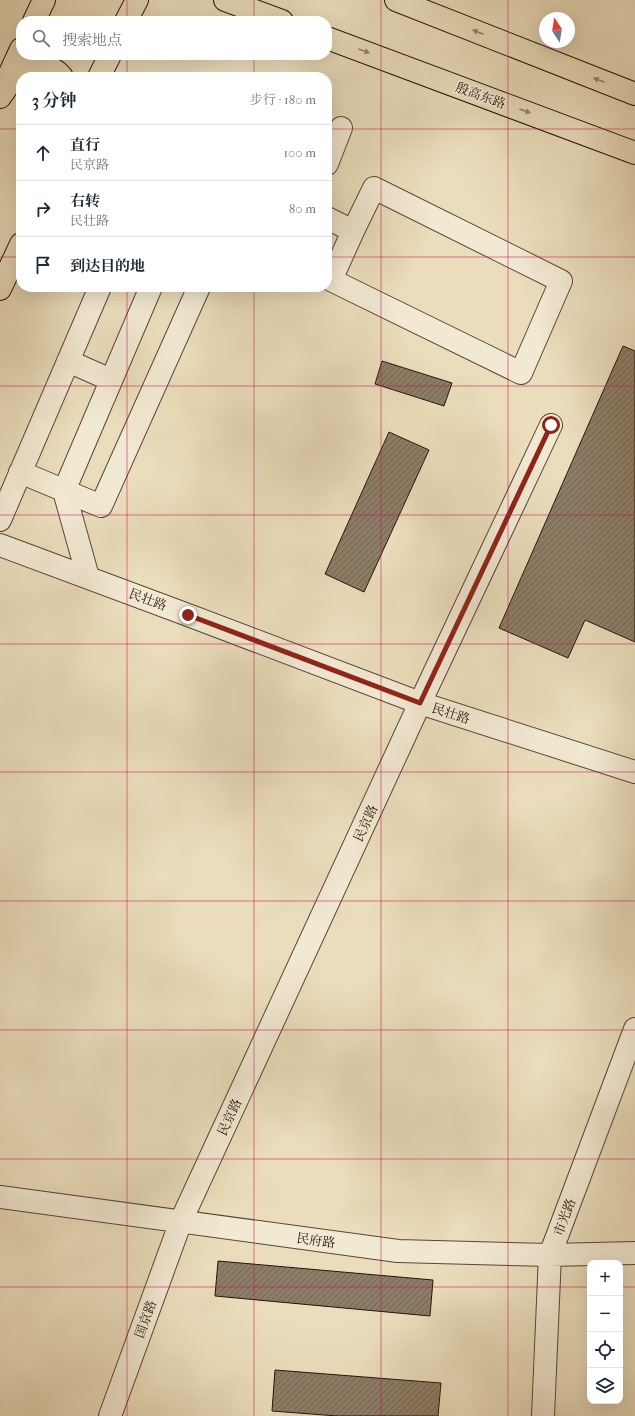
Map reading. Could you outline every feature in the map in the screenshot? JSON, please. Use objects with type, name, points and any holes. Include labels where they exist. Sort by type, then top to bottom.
[{"type":"main road","points":[[36,16],[44,0]]},
{"type":"main road","points":[[129,16],[137,0]]},
{"type":"main road","points":[[225,0],[268,16]]},
{"type":"main road","points":[[396,0],[635,94]]},
{"type":"main road","name":"殷高东路","points":[[332,40],[635,152]]},
{"type":"main road","points":[[0,94],[16,60]]},
{"type":"main road","points":[[102,72],[108,60]]},
{"type":"main road","points":[[22,72],[33,67],[43,66],[57,70],[58,72]]},
{"type":"main road","points":[[0,98],[16,77]]},
{"type":"main road","points":[[0,289],[16,255]]},
{"type":"street","points":[[332,151],[341,128]]},
{"type":"street","points":[[332,278],[374,188],[561,281],[521,373],[332,280]]},
{"type":"street","points":[[332,220],[353,231]]},
{"type":"street","points":[[0,520],[98,292]]},
{"type":"street","points":[[88,577],[64,491],[149,292]]},
{"type":"street","points":[[20,472],[101,506],[197,292]]},
{"type":"street","points":[[68,361],[111,380]]},
{"type":"street","name":"民京路","points":[[181,1221],[420,703],[551,425]]},
{"type":"street","name":"民壮路","points":[[0,545],[420,703],[635,772]]},
{"type":"street","name":"市光路","points":[[543,1416],[550,1255],[635,1029]]},
{"type":"street","name":"民府路","points":[[0,1197],[398,1251],[550,1255],[635,1253]]},
{"type":"street","name":"国京路","points":[[110,1416],[181,1221]]},
{"type":"building","points":[[623,346],[635,351],[635,642],[585,620],[568,658],[499,628]]},
{"type":"building","points":[[382,361],[452,383],[444,406],[375,384]]},
{"type":"building","points":[[389,432],[429,450],[364,592],[325,574]]},
{"type":"building","points":[[218,1261],[433,1280],[430,1316],[215,1296]]},
{"type":"building","points":[[275,1370],[441,1383],[438,1416],[337,1416],[272,1411]]},
{"type":"route","points":[[188,615],[420,703],[551,425]]}]
